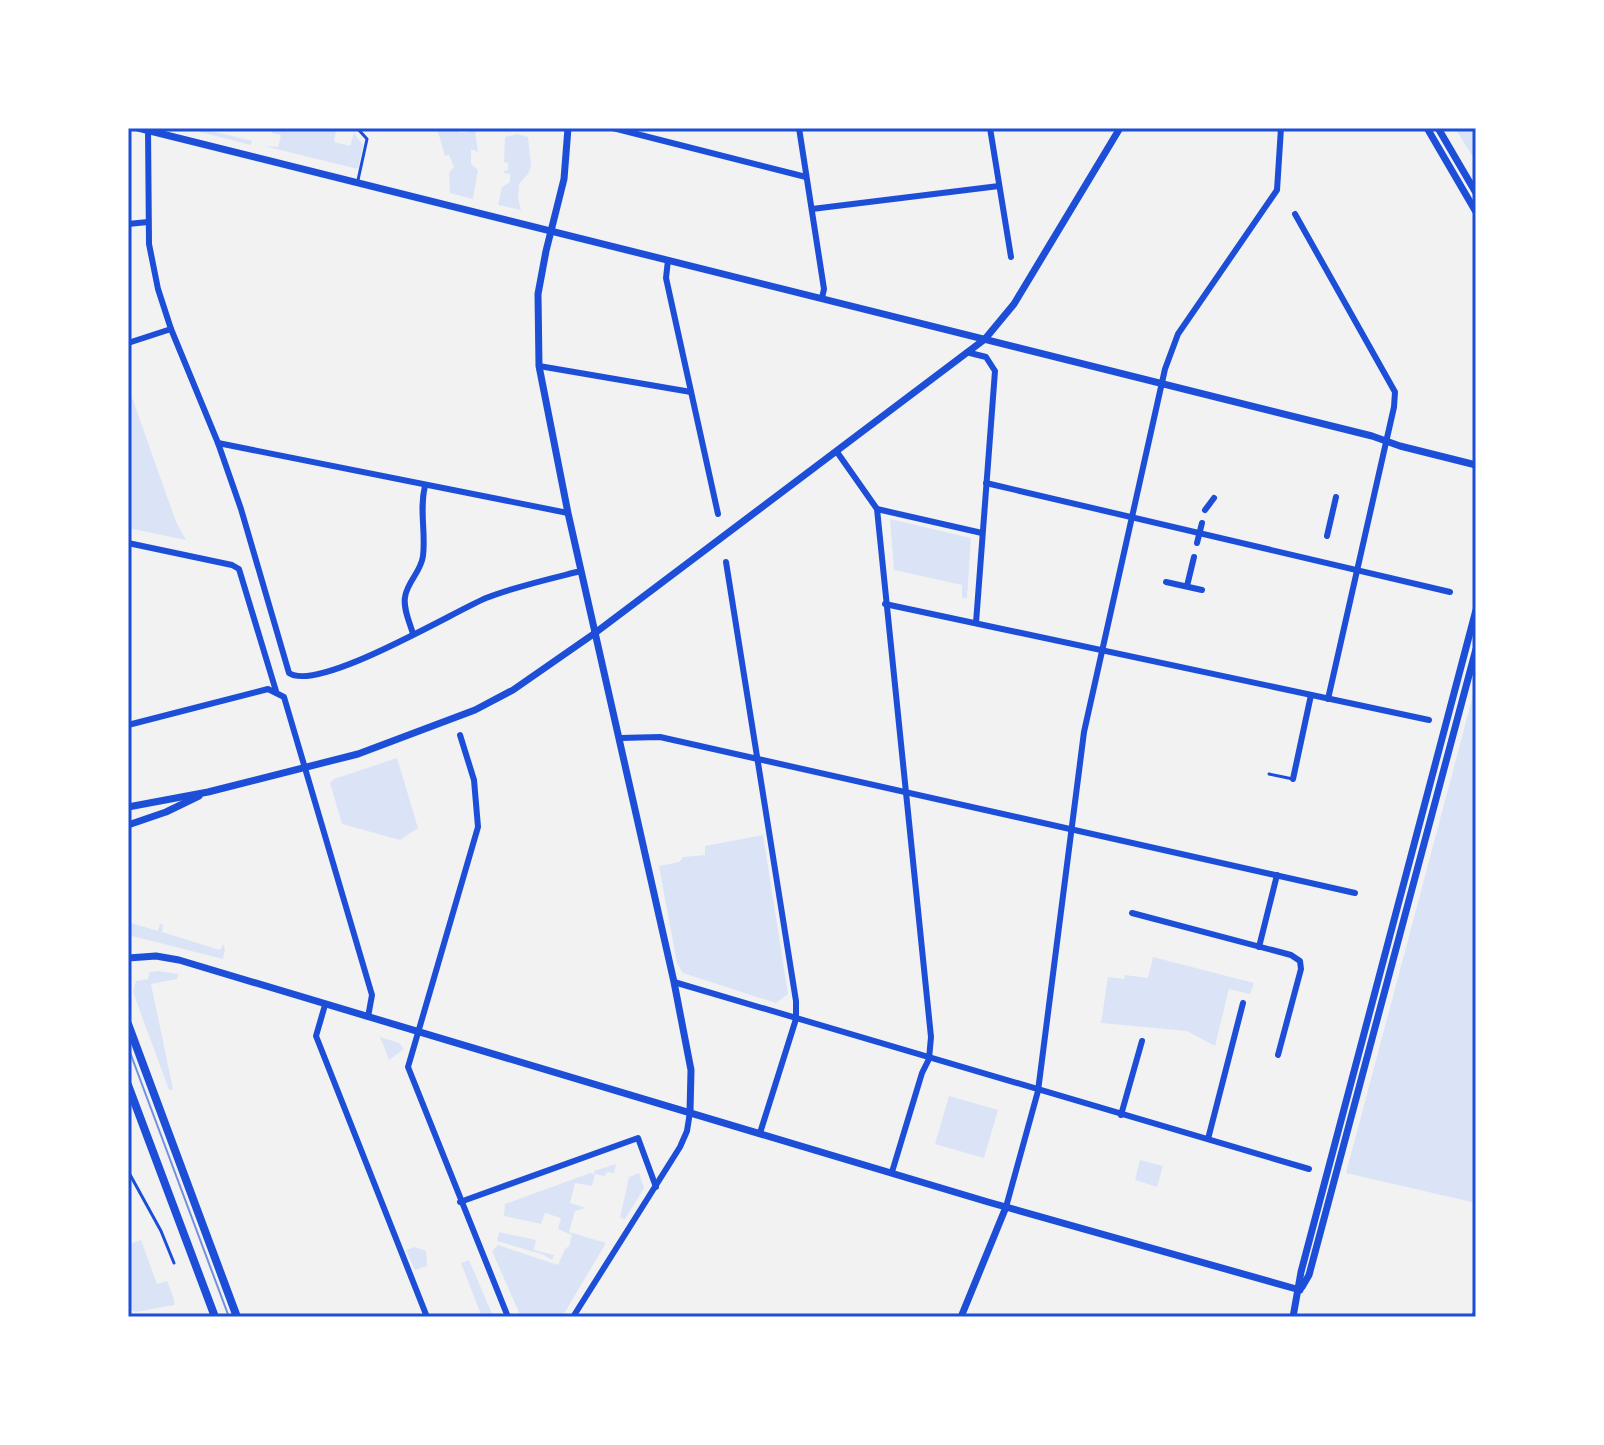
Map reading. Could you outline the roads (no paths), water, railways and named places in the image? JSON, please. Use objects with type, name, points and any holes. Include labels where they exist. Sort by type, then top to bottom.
[{"type":"main road","points":[[128,1024],[237,1317]]},
{"type":"main road","points":[[128,1085],[215,1317]]},
{"type":"street","points":[[138,128],[1372,436],[1476,465]]},
{"type":"street","points":[[568,128],[564,179],[538,294],[539,366],[568,513],[691,1070],[690,1112],[684,1140],[573,1317]]},
{"type":"street","points":[[613,128],[806,177]]},
{"type":"street","points":[[799,128],[824,289],[822,298]]},
{"type":"street","points":[[990,128],[1011,257]]},
{"type":"street","points":[[128,807],[208,792],[358,754],[475,710],[513,690],[595,633],[970,353],[1014,304],[1120,128]]},
{"type":"street","points":[[961,1317],[1006,1207],[1038,1091],[1084,732],[1169,354],[1178,334],[1277,190],[1281,128]]},
{"type":"street","points":[[1427,128],[1476,212]]},
{"type":"street","points":[[1438,128],[1476,193]]},
{"type":"street","points":[[148,129],[149,244],[158,289],[171,329],[218,443],[251,540],[288,670],[294,676],[307,676],[366,657],[485,598],[581,571]]},
{"type":"street","points":[[812,209],[999,186]]},
{"type":"street","points":[[1295,214],[1392,384],[1395,399],[1328,699]]},
{"type":"street","points":[[128,224],[148,222]]},
{"type":"street","points":[[668,260],[666,278],[718,514]]},
{"type":"street","points":[[128,343],[171,329]]},
{"type":"street","points":[[970,353],[990,360],[995,371],[976,623]]},
{"type":"street","points":[[539,366],[691,392]]},
{"type":"street","points":[[218,443],[568,513]]},
{"type":"street","points":[[837,452],[877,509],[931,1037],[929,1059],[892,1172]]},
{"type":"street","points":[[986,483],[1450,592]]},
{"type":"street","points":[[413,634],[405,594],[423,555],[421,503],[425,486]]},
{"type":"street","points":[[1327,536],[1336,497]]},
{"type":"street","points":[[1205,510],[1214,498]]},
{"type":"street","points":[[877,509],[982,533]]},
{"type":"street","points":[[1197,543],[1202,523]]},
{"type":"street","points":[[128,543],[239,569],[276,691]]},
{"type":"street","points":[[1321,562],[1323,551]]},
{"type":"street","points":[[1187,586],[1194,557]]},
{"type":"street","points":[[726,562],[796,1001],[796,1019],[760,1133]]},
{"type":"street","points":[[1166,582],[1202,590]]},
{"type":"street","points":[[885,604],[1429,720]]},
{"type":"street","points":[[1293,1317],[1301,1272],[1476,610]]},
{"type":"street","points":[[1300,1290],[1309,1275],[1348,1134],[1476,649]]},
{"type":"street","points":[[128,725],[268,689],[284,697],[372,995],[368,1017]]},
{"type":"street","points":[[1293,779],[1311,695]]},
{"type":"street","points":[[460,735],[474,780],[478,827],[408,1067],[508,1317]]},
{"type":"street","points":[[620,738],[660,737],[1355,893]]},
{"type":"street","points":[[128,825],[166,812],[208,792]]},
{"type":"street","points":[[1259,947],[1277,875]]},
{"type":"street","points":[[1132,913],[1291,955],[1300,961],[1278,1055]]},
{"type":"street","points":[[128,958],[156,956],[179,960],[1006,1207],[1300,1290]]},
{"type":"street","points":[[674,982],[1309,1169]]},
{"type":"street","points":[[1208,1139],[1243,1003]]},
{"type":"street","points":[[325,1005],[316,1036],[427,1317]]},
{"type":"street","points":[[1121,1115],[1142,1041]]},
{"type":"street","points":[[460,1202],[638,1138],[656,1187]]},
{"type":"lane","points":[[357,128],[367,139],[358,183]]},
{"type":"lane","points":[[1269,774],[1293,779]]},
{"type":"lane","points":[[128,1171],[161,1231],[174,1263]]},
{"type":"tram line","points":[[128,1047],[229,1317]]}]
